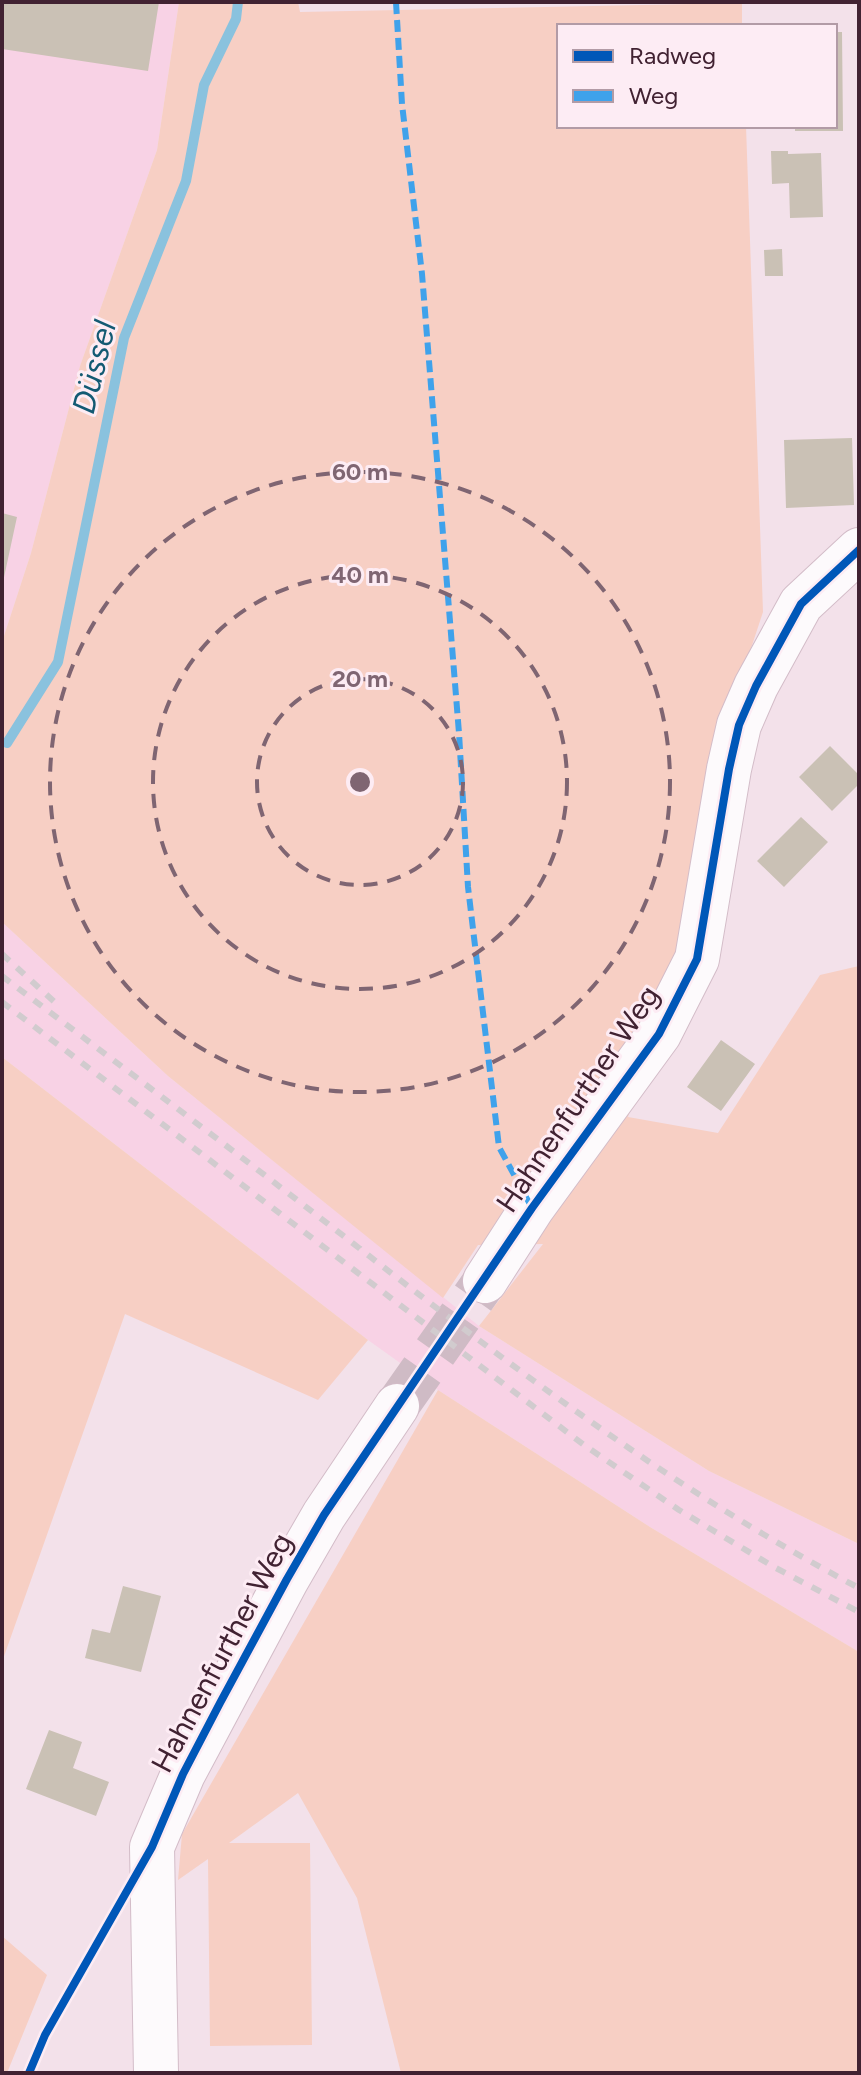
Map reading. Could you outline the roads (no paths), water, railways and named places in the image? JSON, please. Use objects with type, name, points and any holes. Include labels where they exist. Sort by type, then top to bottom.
[{"type":"street","name":"Hahnenfurther Weg","points":[[485,1281],[532,1208],[665,1021],[697,959],[739,725],[756,686],[801,604],[859,550]]},
{"type":"street","name":"Hahnenfurther Weg","points":[[156,2073],[152,1847],[183,1774],[287,1579],[332,1502],[397,1406]]},
{"type":"waterway","name":"Düssel","points":[[7,743],[58,662],[124,338],[186,181],[204,85],[236,19],[238,2]]},
{"type":"tunnel","points":[[397,1406],[485,1281]]},
{"type":"railway","points":[[2,954],[59,1006]]},
{"type":"railway","points":[[2,976],[479,1340],[601,1429],[727,1512],[859,1588]]},
{"type":"railway","points":[[2,1002],[584,1445],[679,1510],[774,1567],[859,1612]]}]
